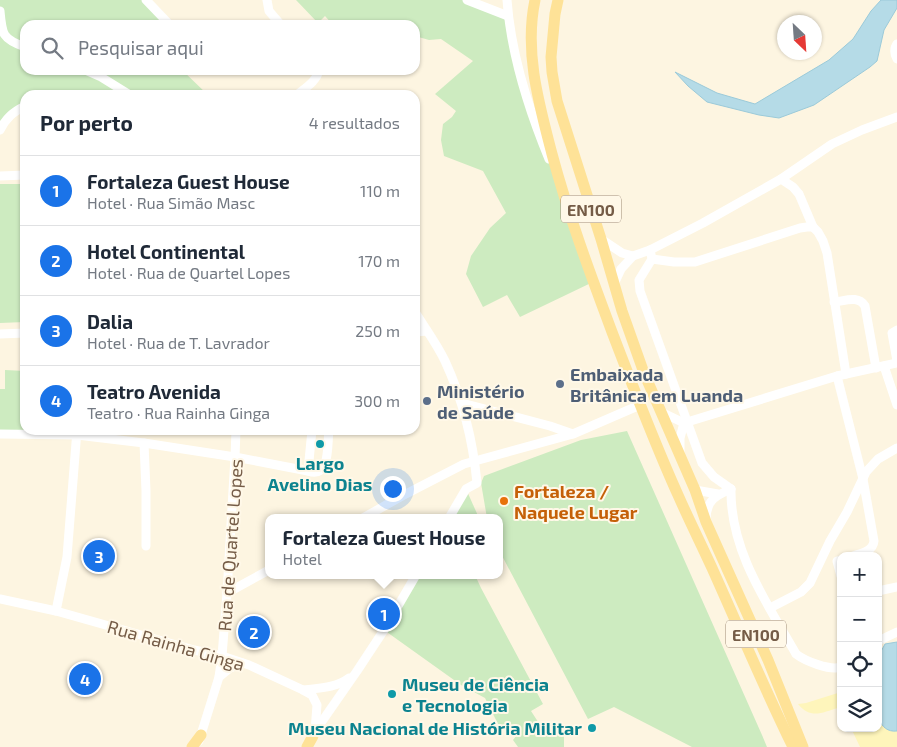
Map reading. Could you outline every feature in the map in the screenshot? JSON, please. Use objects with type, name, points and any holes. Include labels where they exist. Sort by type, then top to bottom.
[{"type":"main road","name":"EN100","points":[[535,0],[532,12],[531,49],[540,110],[562,190],[593,282],[640,405],[678,495],[793,747]]},
{"type":"main road","name":"EN100","points":[[558,0],[551,57],[554,86],[561,115],[633,342],[695,490],[706,522],[768,660],[803,747]]},
{"type":"main road","points":[[306,747],[314,734]]},
{"type":"main road","points":[[192,747],[201,735]]},
{"type":"street","points":[[146,0],[165,20]]},
{"type":"street","points":[[267,0],[269,11],[277,20]]},
{"type":"street","points":[[467,0],[508,16]]},
{"type":"street","points":[[507,0],[513,48],[525,90],[562,190]]},
{"type":"street","points":[[0,11],[2,30],[6,37],[20,45]]},
{"type":"street","points":[[897,44],[895,54],[897,59]]},
{"type":"street","points":[[96,75],[122,90]]},
{"type":"street","points":[[303,90],[317,75]]},
{"type":"street","points":[[0,130],[5,120],[20,109]]},
{"type":"street","points":[[731,489],[714,477],[702,463],[639,289],[639,280],[651,255],[781,179],[832,144],[897,117]]},
{"type":"street","points":[[0,176],[20,175]]},
{"type":"street","points":[[781,179],[799,194],[813,227],[823,241],[827,253],[842,375],[874,541],[873,546],[864,552]]},
{"type":"street","points":[[601,239],[622,253],[633,256],[651,255],[674,262],[695,262],[800,228],[813,227]]},
{"type":"street","points":[[614,284],[621,269],[633,256]]},
{"type":"street","points":[[834,302],[857,299],[862,301],[865,306],[880,367],[897,405]]},
{"type":"street","points":[[420,320],[445,361],[462,403],[475,456],[477,483],[466,489],[451,514]]},
{"type":"street","points":[[661,412],[686,423],[842,375],[897,362],[892,336],[893,332],[897,330]]},
{"type":"street","points":[[420,332],[427,331]]},
{"type":"street","points":[[0,334],[20,333]]},
{"type":"street","points":[[462,403],[550,426],[573,434]]},
{"type":"street","points":[[370,514],[464,464],[573,434],[640,405]]},
{"type":"street","points":[[680,454],[680,438],[686,423]]},
{"type":"street","points":[[0,434],[20,433]]},
{"type":"street","points":[[56,611],[67,557],[77,435]]},
{"type":"street","points":[[95,435],[316,472],[324,468],[328,435]]},
{"type":"street","name":"Rua de Quartel Lopes","points":[[196,747],[219,677],[222,656],[236,435]]},
{"type":"street","points":[[308,470],[312,435]]},
{"type":"street","points":[[144,443],[146,546]]},
{"type":"street","points":[[770,608],[801,592],[810,583],[866,472],[878,459],[897,448]]},
{"type":"street","points":[[706,522],[710,502],[718,494],[731,489]]},
{"type":"street","points":[[731,489],[733,517],[740,547],[752,575],[796,654],[802,658],[837,668]]},
{"type":"street","points":[[695,490],[718,494]]},
{"type":"street","points":[[823,556],[837,560]]},
{"type":"street","points":[[227,593],[265,572]]},
{"type":"street","points":[[314,734],[384,630],[414,579]]},
{"type":"street","points":[[882,590],[897,587]]},
{"type":"street","name":"Rua Rainha Ginga","points":[[0,599],[56,611],[243,663],[303,690],[312,696],[317,705],[314,734]]},
{"type":"street","points":[[882,639],[897,632]]},
{"type":"street","points":[[219,677],[230,668],[243,663]]},
{"type":"street","points":[[303,690],[340,684],[357,671]]},
{"type":"green space","points":[[0,0],[146,0],[165,20],[20,20],[20,75],[187,75],[203,90],[20,90],[20,111],[0,130]]},
{"type":"green space","points":[[296,0],[467,0],[508,16],[513,48],[593,282],[520,317],[507,295],[483,307],[466,274],[471,256],[490,228],[506,213],[483,171],[444,156],[441,140],[443,124],[456,111],[435,94],[473,61],[441,39],[429,40],[420,37],[420,20],[329,20],[325,16],[321,20],[315,20]]},
{"type":"green space","points":[[0,184],[20,184],[20,322],[0,323]]},
{"type":"green space","points":[[5,370],[20,371],[20,434],[0,434],[0,389],[5,389]]},
{"type":"green space","points":[[627,431],[767,747],[692,747],[614,707],[588,719],[503,558],[503,514],[486,514],[481,483],[484,476],[581,440]]},
{"type":"green space","points":[[466,489],[477,514],[451,514]]},
{"type":"green space","points":[[414,579],[477,579],[543,704],[531,711],[544,731],[556,725],[564,736],[564,747],[518,747],[513,740],[517,735],[498,724],[485,698],[461,685],[384,630]]},
{"type":"sand","points":[[837,693],[837,708],[817,714],[808,712],[798,704]]},
{"type":"sand","points":[[882,724],[891,731],[897,731],[897,747],[860,747],[853,732],[882,732]]},
{"type":"water","points":[[881,0],[897,0],[897,8],[884,30],[877,61],[814,105],[779,118],[707,102],[675,72],[717,93],[755,104],[829,60],[853,39],[871,11]]},
{"type":"water","points":[[897,642],[897,731],[891,731],[882,724],[882,650],[885,644]]},
{"type":"place","name":"Embaixada Britânica em Luanda","points":[[560,384]]},
{"type":"place","name":"Ministério de Saúde","points":[[427,401]]},
{"type":"place","name":"Largo Avelino Dias","points":[[320,444]]},
{"type":"place","name":"Fortaleza / Naquele Lugar","points":[[504,501]]},
{"type":"place","name":"Dalia","points":[[99,556]]},
{"type":"place","name":"Fortaleza Guest House","points":[[384,614]]},
{"type":"place","name":"Hotel Continental","points":[[254,632]]},
{"type":"place","name":"Teatro Avenida","points":[[85,679]]},
{"type":"place","name":"Museu de Ciência e Tecnologia","points":[[392,694]]},
{"type":"place","name":"Museu Nacional de História Militar","points":[[592,728]]}]
